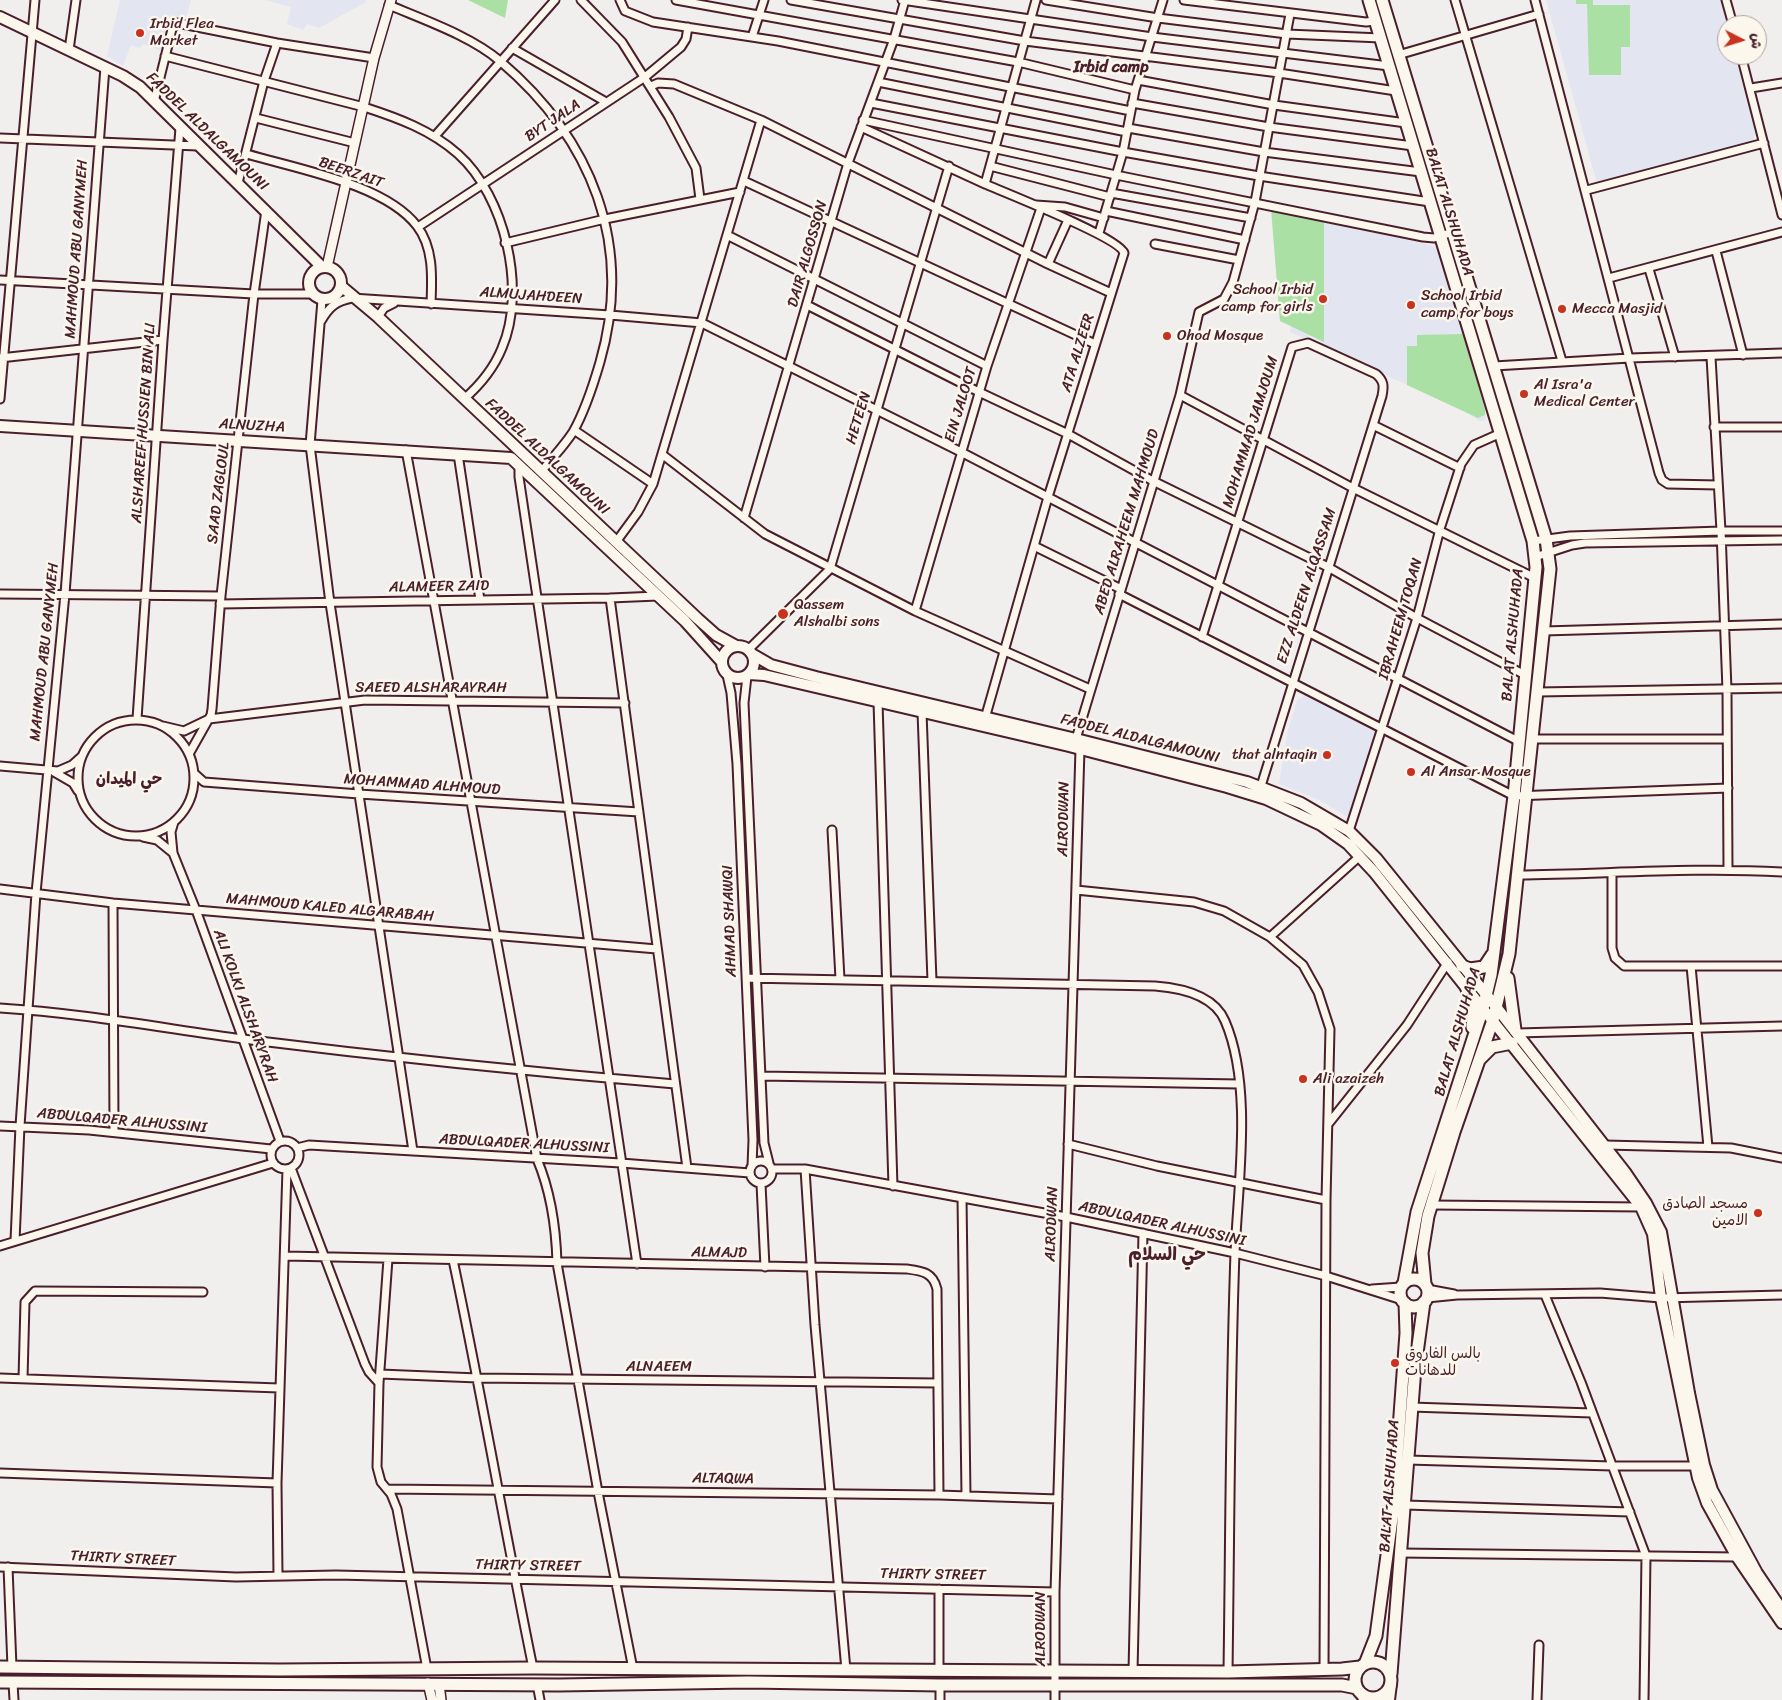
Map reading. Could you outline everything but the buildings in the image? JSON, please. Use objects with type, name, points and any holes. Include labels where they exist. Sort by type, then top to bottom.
[{"type":"main road","name":"BALAT ALSHUHADA","points":[[1369,0],[1439,236],[1501,433],[1533,541],[1535,556],[1535,578],[1518,741],[1520,796],[1487,996],[1473,1058],[1432,1205],[1422,1252],[1426,1293],[1412,1407],[1391,1652],[1389,1700]]},
{"type":"main road","points":[[1382,0],[1549,553],[1550,569],[1544,631],[1531,739],[1520,796],[1518,874],[1508,954],[1493,1020],[1473,1058]]},
{"type":"main road","name":"FADDEL ALDALGAMOUNI","points":[[0,17],[131,81],[325,267]]},
{"type":"main road","points":[[325,267],[336,271],[341,286],[333,298],[322,300],[312,294],[310,278],[312,273],[325,267]]},
{"type":"main road","name":"FADDEL ALDALGAMOUNI","points":[[341,286],[359,298],[698,619],[716,634],[736,646]]},
{"type":"main road","name":"ALNUZHA","points":[[0,426],[502,456]]},
{"type":"main road","points":[[502,456],[510,449],[507,438]]},
{"type":"main road","points":[[502,456],[513,459],[519,464],[658,596],[721,660],[727,675],[735,678],[748,675],[754,662],[750,652],[736,646],[726,651],[721,660]]},
{"type":"main road","name":"FADDEL ALDALGAMOUNI","points":[[750,652],[776,667],[984,722],[1261,786],[1301,803],[1349,831],[1376,858],[1497,1008],[1514,1035]]},
{"type":"main road","name":"FADDEL ALDALGAMOUNI","points":[[748,675],[764,675],[922,712],[984,722]]},
{"type":"main road","name":"FADDEL ALDALGAMOUNI","points":[[1078,744],[1266,799],[1321,825],[1348,844],[1360,856],[1448,962],[1493,1020],[1514,1035]]},
{"type":"main road","points":[[1462,966],[1470,969],[1484,967],[1489,962],[1495,949]]},
{"type":"main road","points":[[1508,954],[1508,986],[1514,1035],[1641,1206],[1653,1234],[1660,1298],[1672,1349],[1694,1466],[1707,1503],[1737,1557],[1782,1623]]},
{"type":"main road","points":[[1466,986],[1474,1010],[1473,1058]]},
{"type":"main road","points":[[1473,1058],[1514,1035]]},
{"type":"main road","points":[[1514,1035],[1605,1145],[1646,1204],[1661,1232],[1689,1393],[1704,1465],[1712,1490],[1757,1573],[1782,1610]]},
{"type":"main road","name":"BALAT ALSHUHADA","points":[[1362,1665],[1374,1646],[1395,1489],[1406,1333],[1402,1285],[1417,1212],[1473,1058]]},
{"type":"main road","points":[[1402,1285],[1412,1278],[1426,1293],[1417,1306],[1403,1302]]},
{"type":"main road","points":[[1374,1646],[1380,1651],[1391,1652]]},
{"type":"main road","points":[[0,1667],[279,1670],[533,1668],[559,1670],[939,1669],[1228,1672],[1342,1669],[1380,1663],[1391,1679],[1386,1693],[1377,1698],[1361,1696],[1342,1685],[940,1685],[748,1682],[559,1685],[0,1682]]},
{"type":"main road","points":[[1361,1696],[1356,1675],[1362,1665]]},
{"type":"main road","points":[[1342,1669],[1344,1675],[1342,1685]]},
{"type":"main road","points":[[279,1670],[279,1683]]},
{"type":"main road","points":[[559,1670],[559,1685]]},
{"type":"street","points":[[0,399],[2,358],[12,280],[35,0]]},
{"type":"street","points":[[68,50],[76,0]]},
{"type":"street","points":[[435,136],[555,0]]},
{"type":"street","points":[[583,1],[595,0]]},
{"type":"street","points":[[620,0],[625,11],[642,19],[752,37],[1131,111]]},
{"type":"street","points":[[676,0],[1018,62],[1136,90]]},
{"type":"street","points":[[752,37],[764,0]]},
{"type":"street","points":[[792,0],[1025,41],[1279,73],[1396,91]]},
{"type":"street","points":[[904,0],[1152,37],[1390,66]]},
{"type":"street","name":"DAIR ALGOSSON","points":[[744,518],[788,366],[816,278],[848,163],[894,38],[904,0]]},
{"type":"street","points":[[985,184],[1008,107],[1018,62],[1036,0]]},
{"type":"street","points":[[1046,0],[1158,18],[1287,34],[1381,38]]},
{"type":"street","points":[[862,123],[985,184],[1099,233],[1128,130],[1138,80],[1163,0]]},
{"type":"street","points":[[1184,0],[1290,14],[1366,22],[1375,21]]},
{"type":"street","points":[[1454,0],[1562,361]]},
{"type":"street","points":[[1535,0],[1587,190],[1662,480],[1678,485],[1718,485]]},
{"type":"street","points":[[1726,0],[1730,15]]},
{"type":"street","points":[[583,1],[622,42],[651,86],[693,161],[700,199]]},
{"type":"street","points":[[325,267],[374,58],[390,3],[445,30],[500,61],[535,95],[565,131],[590,176],[605,219],[612,257],[610,315],[597,374],[574,430],[542,471]]},
{"type":"street","points":[[1155,244],[1239,260],[1255,202],[1290,14]]},
{"type":"street","points":[[1398,54],[1539,14]]},
{"type":"street","points":[[154,102],[172,29],[177,24],[277,43],[374,58]]},
{"type":"street","name":"BYT JALA","points":[[418,227],[645,77],[682,47],[686,39],[688,27]]},
{"type":"street","points":[[238,183],[247,154],[264,81],[277,43]]},
{"type":"street","points":[[512,48],[606,102]]},
{"type":"street","points":[[165,56],[364,107],[399,119],[435,136],[462,158],[482,184],[496,212],[511,270],[512,308],[507,334],[497,359],[482,381],[464,399]]},
{"type":"street","points":[[1744,65],[1782,215]]},
{"type":"street","name":"MAHMOUD ABU GANYMEH","points":[[15,1241],[27,1010],[36,893],[50,770],[66,594],[105,67]]},
{"type":"street","points":[[1138,80],[1274,105],[1406,123]]},
{"type":"street","points":[[878,82],[1128,130],[1264,152],[1421,172]]},
{"type":"street","points":[[651,86],[658,83],[674,84],[761,120],[1048,264],[1111,293]]},
{"type":"street","points":[[1751,88],[1782,83]]},
{"type":"street","points":[[871,103],[1122,152],[1259,176],[1430,202]]},
{"type":"street","points":[[1132,103],[1269,127],[1413,146]]},
{"type":"street","points":[[256,118],[354,144]]},
{"type":"street","points":[[616,542],[638,512],[653,484],[663,455],[761,120]]},
{"type":"street","points":[[862,123],[1423,237],[1439,236],[1453,232]]},
{"type":"street","name":"ALSHAREEF HUSSIEN BIN ALI","points":[[137,719],[162,340],[180,128]]},
{"type":"street","points":[[0,138],[198,146]]},
{"type":"street","points":[[1587,190],[1764,143]]},
{"type":"street","name":"BEERZAIT","points":[[247,154],[345,183],[386,200],[418,227],[431,261],[431,304]]},
{"type":"street","name":"HETEEN","points":[[750,652],[830,569],[901,323],[949,166]]},
{"type":"street","points":[[990,166],[1110,195],[1251,218]]},
{"type":"street","points":[[744,181],[1095,344]]},
{"type":"street","points":[[505,243],[605,219],[740,192]]},
{"type":"street","points":[[1033,205],[1065,207],[1245,240]]},
{"type":"street","name":"EIN JALOOT","points":[[914,611],[987,366],[1040,208]]},
{"type":"street","name":"SAAD ZAGLOUL","points":[[189,754],[209,719],[212,709],[220,604],[240,440],[254,294],[266,210]]},
{"type":"street","points":[[1048,264],[1068,220]]},
{"type":"street","points":[[1609,278],[1782,232]]},
{"type":"street","name":"ATA ALZEER","points":[[984,722],[1002,652],[1124,250],[1099,233]]},
{"type":"street","points":[[727,235],[816,278],[987,366]]},
{"type":"street","points":[[1716,251],[1743,355]]},
{"type":"street","name":"ABED ALRAHEEM MAHMOUD","points":[[1078,744],[1090,690],[1180,395],[1199,312],[1224,299],[1233,282],[1239,260]]},
{"type":"street","points":[[1649,268],[1675,357]]},
{"type":"street","points":[[0,280],[254,294],[312,294]]},
{"type":"street","name":"ALMUJAHDEEN","points":[[321,321],[327,309],[335,303],[359,298],[702,323]]},
{"type":"street","points":[[322,300],[310,444],[330,603],[412,1151]]},
{"type":"street","points":[[378,317],[384,308],[397,302]]},
{"type":"street","points":[[807,306],[1068,434],[1153,481],[1328,567],[1417,618],[1526,675]]},
{"type":"street","points":[[702,323],[961,452],[1135,544],[1219,584],[1398,680],[1518,741]]},
{"type":"street","points":[[2,358],[162,340]]},
{"type":"street","name":"MOHAMMAD JAMJOUM","points":[[1202,637],[1292,347],[1308,343],[1376,374],[1382,379],[1384,386],[1382,396]]},
{"type":"street","points":[[1494,366],[1562,361],[1782,353]]},
{"type":"street","points":[[1711,357],[1721,531],[1723,626],[1727,690],[1728,869]]},
{"type":"street","points":[[1180,395],[1353,488],[1535,578]]},
{"type":"street","name":"EZZ ALDEEN ALQASSAM","points":[[1261,786],[1382,396]]},
{"type":"street","points":[[1373,425],[1460,468]]},
{"type":"street","points":[[1714,427],[1782,427]]},
{"type":"street","points":[[574,430],[653,484]]},
{"type":"street","name":"IBRAHEEM TOQAN","points":[[1349,831],[1417,618],[1440,530],[1460,468],[1474,445],[1501,433]]},
{"type":"street","points":[[406,450],[537,1159],[546,1179],[549,1194],[556,1233],[558,1263],[580,1380],[598,1492],[634,1669]]},
{"type":"street","points":[[458,454],[480,600]]},
{"type":"street","points":[[663,455],[764,534],[914,611],[1090,690]]},
{"type":"street","points":[[519,464],[520,483],[567,808],[637,1264]]},
{"type":"street","points":[[1533,541],[1570,536],[1782,531]]},
{"type":"street","points":[[1535,556],[1585,543],[1782,540]]},
{"type":"street","points":[[1034,546],[1202,637],[1520,796],[1728,788]]},
{"type":"street","points":[[0,594],[221,596]]},
{"type":"street","name":"ALAMEER ZAID","points":[[220,604],[538,600],[658,596]]},
{"type":"street","points":[[610,598],[687,1168]]},
{"type":"street","points":[[1544,631],[1782,624]]},
{"type":"street","name":"AHMAD SHAWQI","points":[[727,675],[731,694],[737,764],[753,1140],[751,1170]]},
{"type":"street","name":"AHMAD SHAWQI","points":[[748,675],[744,703],[756,978],[764,1147],[770,1166]]},
{"type":"street","points":[[1536,692],[1782,688]]},
{"type":"street","name":"SAEED ALSHARAYRAH","points":[[209,719],[376,699],[625,703]]},
{"type":"street","points":[[878,702],[893,1186]]},
{"type":"street","points":[[922,712],[932,981]]},
{"type":"street","points":[[80,794],[78,774],[82,756],[91,740],[104,729],[120,722],[137,719],[184,731],[195,728],[209,719]]},
{"type":"street","points":[[137,836],[163,830],[174,822],[186,808],[192,792],[194,773],[189,754],[178,738],[163,726]]},
{"type":"street","points":[[1531,739],[1727,739]]},
{"type":"street","name":"ALRODWAN","points":[[1054,1700],[1055,1592],[1076,890],[1078,744]]},
{"type":"street","points":[[0,766],[50,770],[66,769],[82,756]]},
{"type":"street","points":[[50,770],[73,783],[88,811],[101,825],[118,834],[157,840],[173,853]]},
{"type":"street","points":[[192,792],[204,782],[194,773]]},
{"type":"street","name":"MOHAMMAD ALHMOUD","points":[[204,782],[472,802],[639,812]]},
{"type":"street","name":"ALI KOLKI ALSHARYRAH","points":[[174,822],[171,832],[173,853],[196,910],[280,1142]]},
{"type":"street","points":[[832,830],[840,979]]},
{"type":"street","points":[[1270,937],[1360,856]]},
{"type":"street","points":[[1518,874],[1612,874],[1728,869],[1782,872]]},
{"type":"street","points":[[1612,874],[1612,948],[1618,962],[1632,967],[1782,966]]},
{"type":"street","name":"MAHMOUD KALED ALGARABAH","points":[[0,889],[113,903],[588,945],[657,949]]},
{"type":"street","points":[[1076,890],[1194,902],[1224,911],[1270,937],[1303,965],[1318,992],[1330,1029],[1326,1200],[1324,1670]]},
{"type":"street","points":[[113,903],[114,1132]]},
{"type":"street","points":[[1328,1124],[1407,1025],[1448,962]]},
{"type":"street","points":[[1691,966],[1708,1147]]},
{"type":"street","points":[[746,978],[1168,987],[1203,998],[1218,1008],[1225,1020],[1237,1054],[1241,1115],[1235,1253],[1228,1672]]},
{"type":"street","points":[[0,1008],[113,1018],[242,1039],[399,1057],[675,1084]]},
{"type":"street","points":[[1514,1035],[1782,1026]]},
{"type":"street","points":[[761,1076],[1239,1084]]},
{"type":"street","name":"ABDULQADER ALHUSSINI","points":[[0,1126],[114,1132],[271,1149]]},
{"type":"street","points":[[278,1576],[279,1388],[289,1168],[299,1157],[297,1148],[292,1142],[280,1142],[271,1149],[273,1163],[279,1168],[289,1168]]},
{"type":"street","points":[[1068,1144],[1239,1183],[1326,1200]]},
{"type":"street","points":[[1605,1145],[1739,1149],[1782,1158]]},
{"type":"street","name":"ABDULQADER ALHUSSINI","points":[[297,1148],[309,1146],[751,1170]]},
{"type":"street","points":[[762,1161],[770,1166],[770,1179],[761,1184],[755,1182],[751,1170],[762,1161]]},
{"type":"street","points":[[0,1246],[273,1163]]},
{"type":"street","name":"ABDULQADER ALHUSSINI","points":[[770,1166],[805,1169],[1143,1233],[1235,1253],[1326,1276],[1403,1302]]},
{"type":"street","points":[[289,1168],[365,1364],[369,1372],[379,1383]]},
{"type":"street","points":[[805,1169],[810,1268],[846,1670]]},
{"type":"street","points":[[761,1184],[765,1267]]},
{"type":"street","points":[[962,1198],[966,1495]]},
{"type":"street","points":[[1432,1205],[1641,1206]]},
{"type":"street","points":[[1133,1670],[1143,1233]]},
{"type":"street","name":"ALMAJD","points":[[285,1256],[907,1269],[930,1274],[935,1280],[937,1289],[939,1495]]},
{"type":"street","points":[[388,1259],[379,1383],[377,1467],[381,1482],[387,1489],[397,1509],[408,1578],[427,1669]]},
{"type":"street","points":[[452,1260],[478,1378],[497,1490],[533,1668]]},
{"type":"street","name":"ABDULQADER ALHUSSINI","points":[[1367,1289],[1402,1285]]},
{"type":"street","points":[[23,1379],[25,1302],[35,1291],[203,1292]]},
{"type":"street","points":[[1426,1293],[1545,1295],[1600,1293],[1660,1298],[1782,1295]]},
{"type":"street","points":[[1545,1295],[1646,1556],[1644,1700]]},
{"type":"street","name":"ALNAEEM","points":[[380,1374],[580,1380],[938,1383]]},
{"type":"street","points":[[0,1378],[279,1388]]},
{"type":"street","points":[[1412,1407],[1592,1413]]},
{"type":"street","points":[[1408,1460],[1612,1466],[1694,1466]]},
{"type":"street","points":[[0,1473],[277,1483]]},
{"type":"street","name":"ALTAQWA","points":[[387,1489],[966,1495],[1058,1498]]},
{"type":"street","points":[[1405,1505],[1630,1512]]},
{"type":"street","points":[[1400,1553],[1737,1557]]},
{"type":"street","name":"THIRTY STREET","points":[[0,1567],[176,1575],[515,1579],[1055,1592]]},
{"type":"street","points":[[8,1567],[12,1667]]},
{"type":"street","points":[[939,1589],[939,1669]]},
{"type":"street","points":[[1537,1700],[1539,1646]]},
{"type":"street","points":[[13,1683],[14,1700]]},
{"type":"street","points":[[432,1700],[433,1684]]},
{"type":"street","points":[[433,1684],[441,1700]]},
{"type":"street","points":[[537,1684],[540,1700]]},
{"type":"street","points":[[940,1685],[940,1700]]},
{"type":"shaded area","name":"Irbid Flea Market","points":[[120,0],[191,0],[185,21],[173,20],[162,51],[143,44],[140,48],[131,45],[123,66],[107,56]]},
{"type":"shaded area","points":[[265,0],[365,0],[366,2],[319,28],[307,24],[303,30],[287,24],[291,7]]},
{"type":"shaded area","points":[[1546,0],[1721,0],[1725,15],[1717,15],[1717,65],[1738,65],[1755,134],[1752,142],[1748,145],[1601,185],[1597,183]]},
{"type":"shaded area","points":[[1271,209],[1438,247],[1485,410],[1486,417],[1484,421],[1479,421],[1466,412],[1320,345],[1320,341],[1310,336],[1306,339],[1290,332],[1291,326],[1280,321]]},
{"type":"shaded area","name":"that alntaqin","points":[[1309,693],[1377,732],[1348,817],[1319,800],[1279,784],[1287,734],[1297,700]]},
{"type":"green space","points":[[468,0],[508,0],[505,18]]},
{"type":"green space","points":[[1576,0],[1593,0],[1593,5],[1630,5],[1630,47],[1621,47],[1621,75],[1589,75],[1587,4],[1576,4]]},
{"type":"green space","points":[[1271,208],[1324,221],[1324,342],[1280,321]]},
{"type":"green space","points":[[1463,334],[1485,410],[1485,415],[1478,418],[1407,385],[1407,346],[1417,346],[1417,335]]},
{"type":"place","name":"Irbid Flea Market","points":[[140,33]]},
{"type":"place","name":"School Irbid camp for girls","points":[[1323,299]]},
{"type":"place","name":"School Irbid camp for boys","points":[[1411,305]]},
{"type":"place","name":"Mecca Masjid","points":[[1562,309]]},
{"type":"place","name":"Ohod Mosque","points":[[1167,336]]},
{"type":"place","name":"Al Isra'a Medical Center","points":[[1524,394]]},
{"type":"place","name":"Qassem Alshalbi sons","points":[[783,614]]},
{"type":"place","name":"that alntaqin","points":[[1327,755]]},
{"type":"place","name":"Al Ansar Mosque","points":[[1411,772]]},
{"type":"place","name":"Ali azaizeh","points":[[1303,1079]]},
{"type":"place","name":"مسجد الصادق الامين","points":[[1758,1213]]},
{"type":"place","name":"بالس الفاروق للدهانات","points":[[1395,1363]]},
{"type":"district","name":"Irbid camp","points":[[1111,68]]},
{"type":"district","name":"حي الميدان","points":[[129,780]]},
{"type":"district","name":"حي السلام","points":[[1167,1255]]}]
